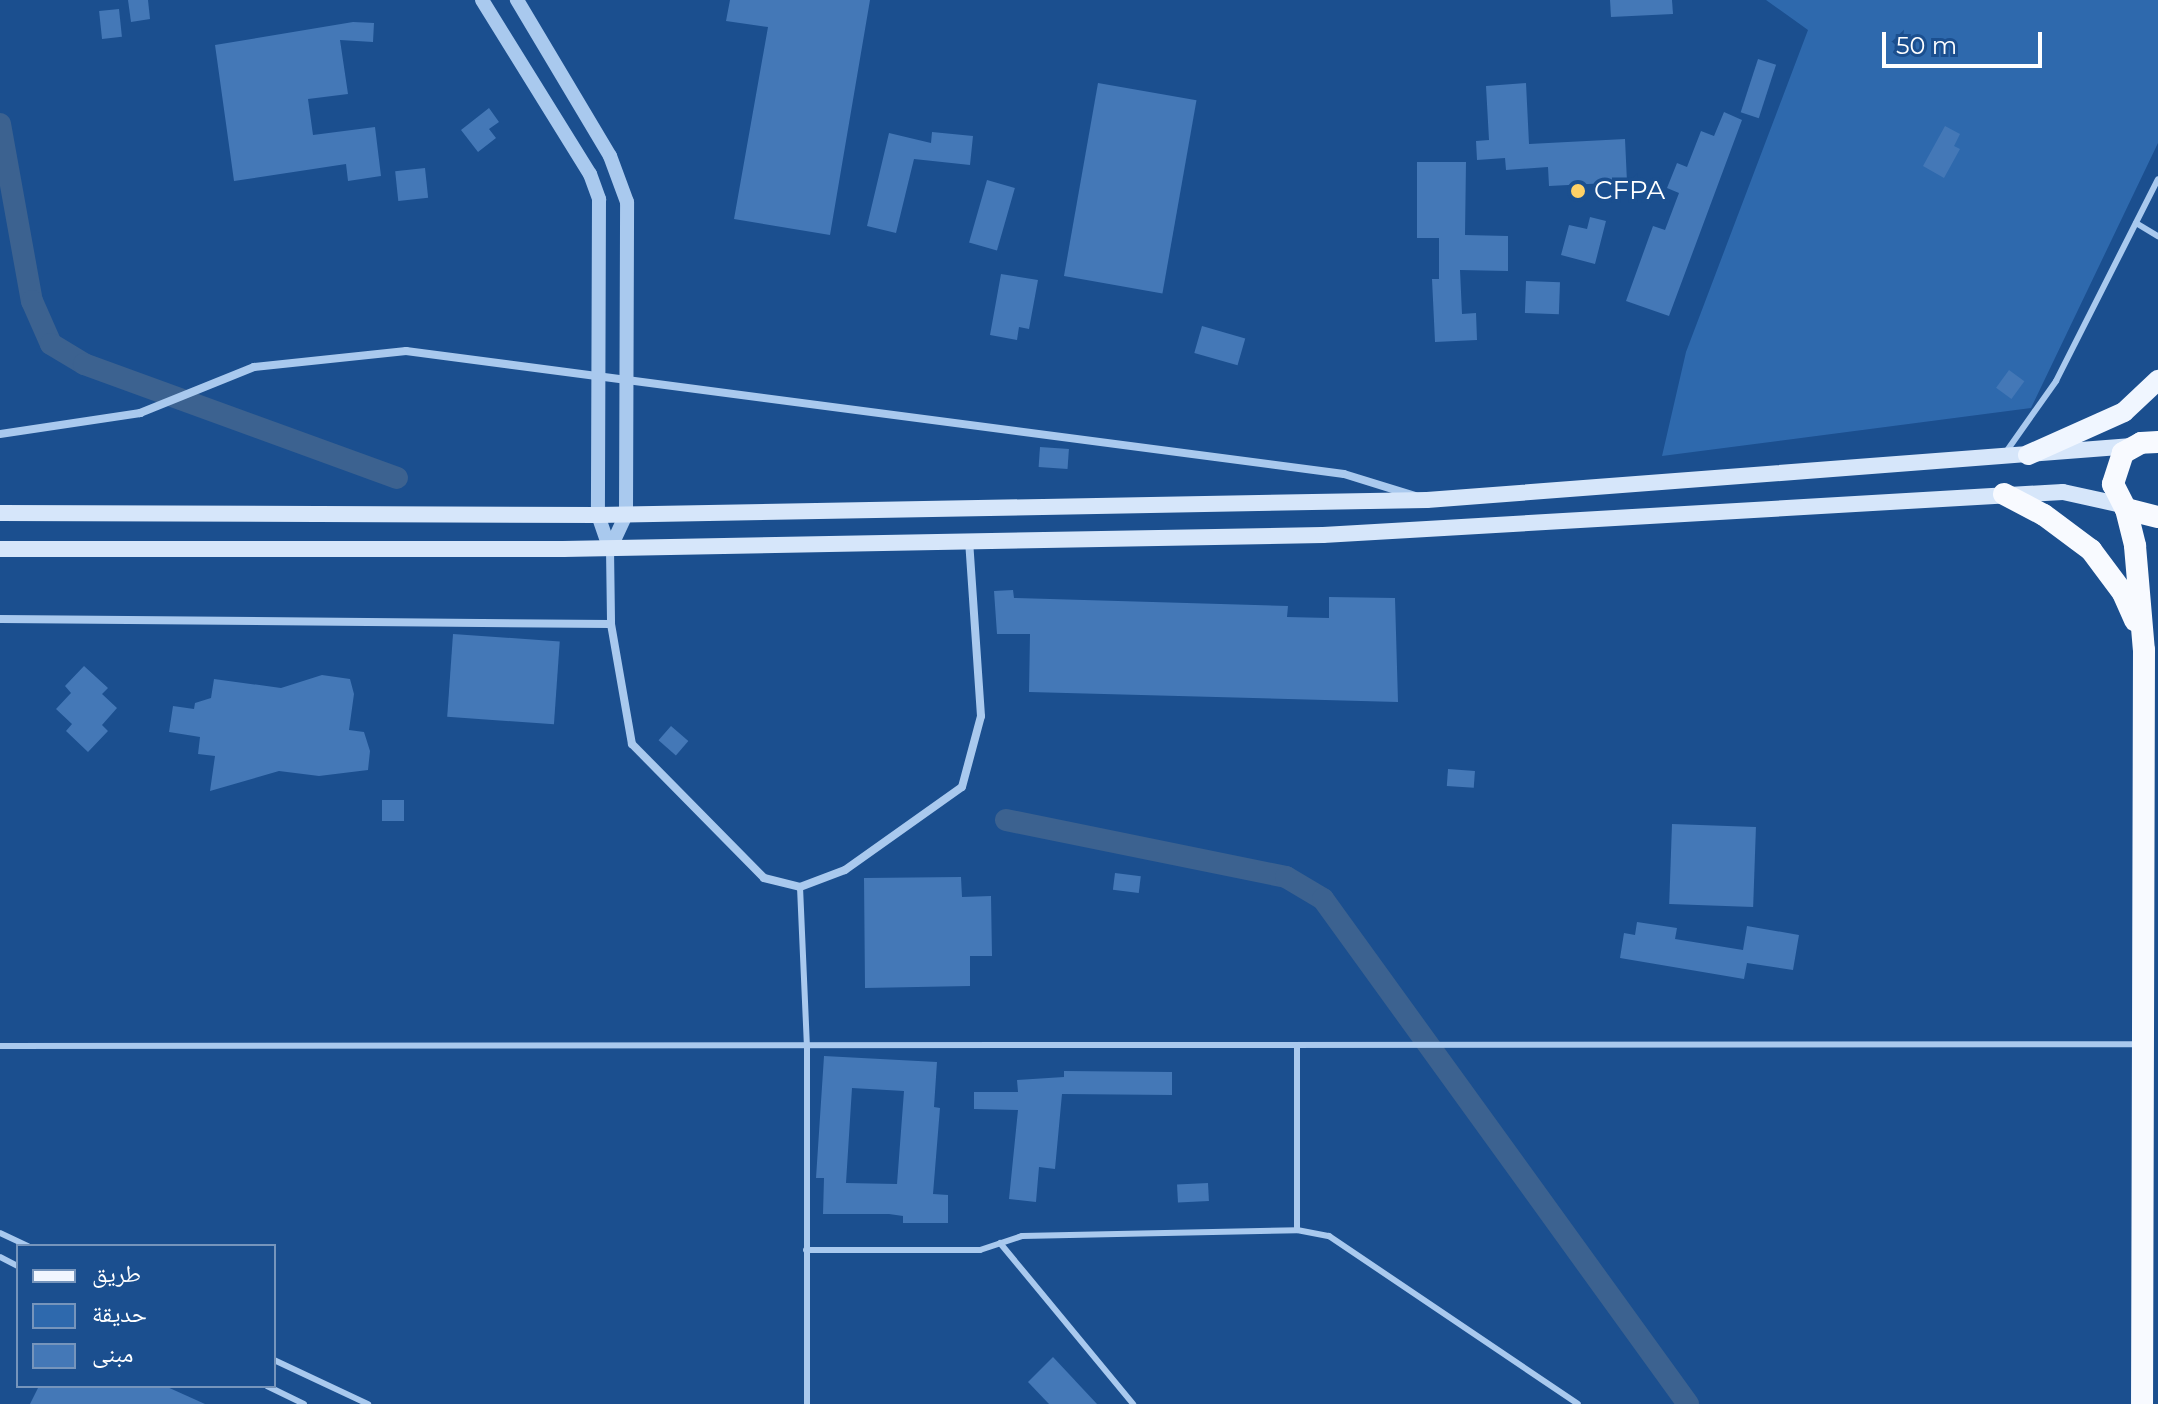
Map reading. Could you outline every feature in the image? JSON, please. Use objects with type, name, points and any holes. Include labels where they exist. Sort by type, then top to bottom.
[{"type":"highway","points":[[2142,1404],[2144,650],[2135,546],[2113,473],[2150,440]]},
{"type":"highway","points":[[2004,494],[2044,515],[2091,550],[2123,593],[2144,650]]},
{"type":"highway","points":[[2124,507],[2158,517]]},
{"type":"main road","points":[[2028,455],[2124,412],[2158,380]]},
{"type":"main road","points":[[0,513],[598,515],[1427,500],[2028,455],[2150,440]]},
{"type":"main road","points":[[0,549],[610,549],[1404,533],[2004,494],[2084,493],[2124,507]]},
{"type":"street","points":[[482,0],[596,186],[598,515],[610,549],[611,624],[632,744],[764,878],[800,887],[845,870],[962,787],[981,716],[969,541]]},
{"type":"street","points":[[517,0],[624,185],[626,514],[610,549]]},
{"type":"street","points":[[0,434],[140,413],[232,373],[275,363],[406,351],[1344,474],[1427,500]]},
{"type":"street","points":[[0,619],[611,624]]},
{"type":"lane","points":[[2002,457],[2046,399],[2158,179]]},
{"type":"lane","points":[[2136,223],[2158,236]]},
{"type":"lane","points":[[800,887],[807,1047],[807,1404]]},
{"type":"lane","points":[[0,1046],[2143,1044]]},
{"type":"lane","points":[[1297,1046],[1297,1230]]},
{"type":"lane","points":[[806,1250],[980,1250],[1022,1236],[1297,1230],[1329,1236],[1357,1251],[1578,1404]]},
{"type":"lane","points":[[0,1233],[24,1244]]},
{"type":"lane","points":[[1000,1243],[1133,1404]]},
{"type":"lane","points":[[276,1361],[368,1404]]},
{"type":"lane","points":[[271,1388],[304,1404]]},
{"type":"green space","points":[[1766,0],[2158,0],[2158,143],[2031,408],[1662,456],[1686,352],[1808,30]]},
{"type":"building","points":[[128,0],[148,0],[150,19],[131,22]]},
{"type":"building","points":[[730,0],[870,0],[830,235],[734,219],[768,27],[726,21]]},
{"type":"building","points":[[1610,0],[1672,0],[1673,14],[1611,17]]},
{"type":"building","points":[[119,9],[122,37],[102,39],[99,11]]},
{"type":"building","points":[[353,22],[374,23],[373,42],[340,40],[348,94],[308,99],[313,135],[375,127],[381,176],[348,181],[346,164],[234,181],[215,45]]},
{"type":"building","points":[[1758,59],[1776,65],[1759,118],[1741,112]]},
{"type":"building","points":[[1098,83],[1196,100],[1162,293],[1064,276]]},
{"type":"building","points":[[1526,83],[1529,144],[1625,139],[1627,182],[1549,186],[1548,167],[1506,170],[1505,158],[1477,160],[1476,141],[1489,140],[1486,86]]},
{"type":"building","points":[[489,108],[499,122],[489,129],[496,138],[478,152],[461,130]]},
{"type":"building","points":[[1724,112],[1742,120],[1669,316],[1626,301],[1653,226],[1665,230],[1679,193],[1667,188],[1677,163],[1687,167],[1701,131],[1714,136]]},
{"type":"building","points":[[1945,126],[1960,134],[1954,146],[1960,149],[1944,178],[1923,166]]},
{"type":"building","points":[[932,132],[973,136],[970,165],[914,159],[896,233],[867,226],[889,133],[931,143]]},
{"type":"building","points":[[1417,162],[1466,162],[1465,235],[1508,236],[1508,271],[1460,270],[1462,314],[1476,313],[1477,340],[1435,342],[1432,279],[1439,279],[1439,238],[1417,238]]},
{"type":"building","points":[[425,168],[428,198],[398,201],[395,171]]},
{"type":"building","points":[[987,180],[1015,188],[997,250],[969,242]]},
{"type":"building","points":[[1590,217],[1606,221],[1595,264],[1561,255],[1569,225],[1587,229]]},
{"type":"building","points":[[1001,274],[1038,280],[1029,329],[1019,327],[1017,340],[990,335]]},
{"type":"building","points":[[1526,281],[1560,282],[1559,314],[1525,313]]},
{"type":"building","points":[[1202,326],[1245,338],[1238,365],[1194,353]]},
{"type":"building","points":[[2009,370],[2024,381],[2011,399],[1996,388]]},
{"type":"building","points":[[1040,447],[1069,449],[1068,469],[1039,467]]},
{"type":"building","points":[[1013,590],[1014,598],[1288,606],[1287,617],[1329,618],[1329,597],[1395,598],[1398,702],[1029,692],[1030,634],[997,634],[994,591]]},
{"type":"building","points":[[453,634],[560,641],[554,724],[447,717]]},
{"type":"building","points":[[84,666],[108,688],[102,694],[117,708],[102,725],[108,731],[88,752],[66,731],[72,724],[56,709],[71,693],[65,686]]},
{"type":"building","points":[[322,675],[350,679],[354,694],[349,730],[364,732],[370,751],[368,770],[319,776],[279,771],[210,791],[215,756],[198,754],[200,737],[169,732],[173,706],[194,709],[195,703],[211,698],[214,679],[281,688]]},
{"type":"building","points":[[671,726],[688,741],[676,755],[659,740]]},
{"type":"building","points":[[1448,769],[1475,771],[1474,788],[1447,786]]},
{"type":"building","points":[[382,800],[404,800],[404,821],[382,821]]},
{"type":"building","points":[[1672,824],[1756,827],[1753,907],[1669,904]]},
{"type":"building","points":[[1115,873],[1141,876],[1139,893],[1113,890]]},
{"type":"building","points":[[961,877],[962,897],[991,896],[992,956],[970,956],[970,986],[865,988],[864,878]]},
{"type":"building","points":[[1637,922],[1677,928],[1675,939],[1743,950],[1747,926],[1799,935],[1793,970],[1747,963],[1744,979],[1620,958],[1624,933],[1635,935]]},
{"type":"building","points":[[824,1056],[937,1062],[934,1107],[940,1108],[933,1194],[948,1195],[948,1223],[903,1223],[903,1216],[889,1214],[823,1214],[824,1178],[816,1178]],"holes":[[[852,1088],[904,1091],[897,1184],[846,1183]]]},
{"type":"building","points":[[1064,1071],[1172,1072],[1172,1095],[1062,1094],[1055,1169],[1039,1167],[1036,1202],[1009,1199],[1018,1110],[974,1109],[974,1092],[1018,1092],[1017,1080],[1064,1077]]},
{"type":"building","points":[[1208,1183],[1209,1201],[1178,1203],[1177,1185]]},
{"type":"building","points":[[1053,1357],[1097,1404],[1049,1404],[1028,1382]]},
{"type":"building","points":[[38,1388],[169,1388],[205,1404],[30,1404]]},
{"type":"waterway","points":[[0,124],[32,301],[51,344],[84,364],[397,478]]},
{"type":"waterway","points":[[1006,820],[1286,877],[1323,899],[1688,1404]]},
{"type":"place","name":"CFPA","points":[[1578,191]]}]
